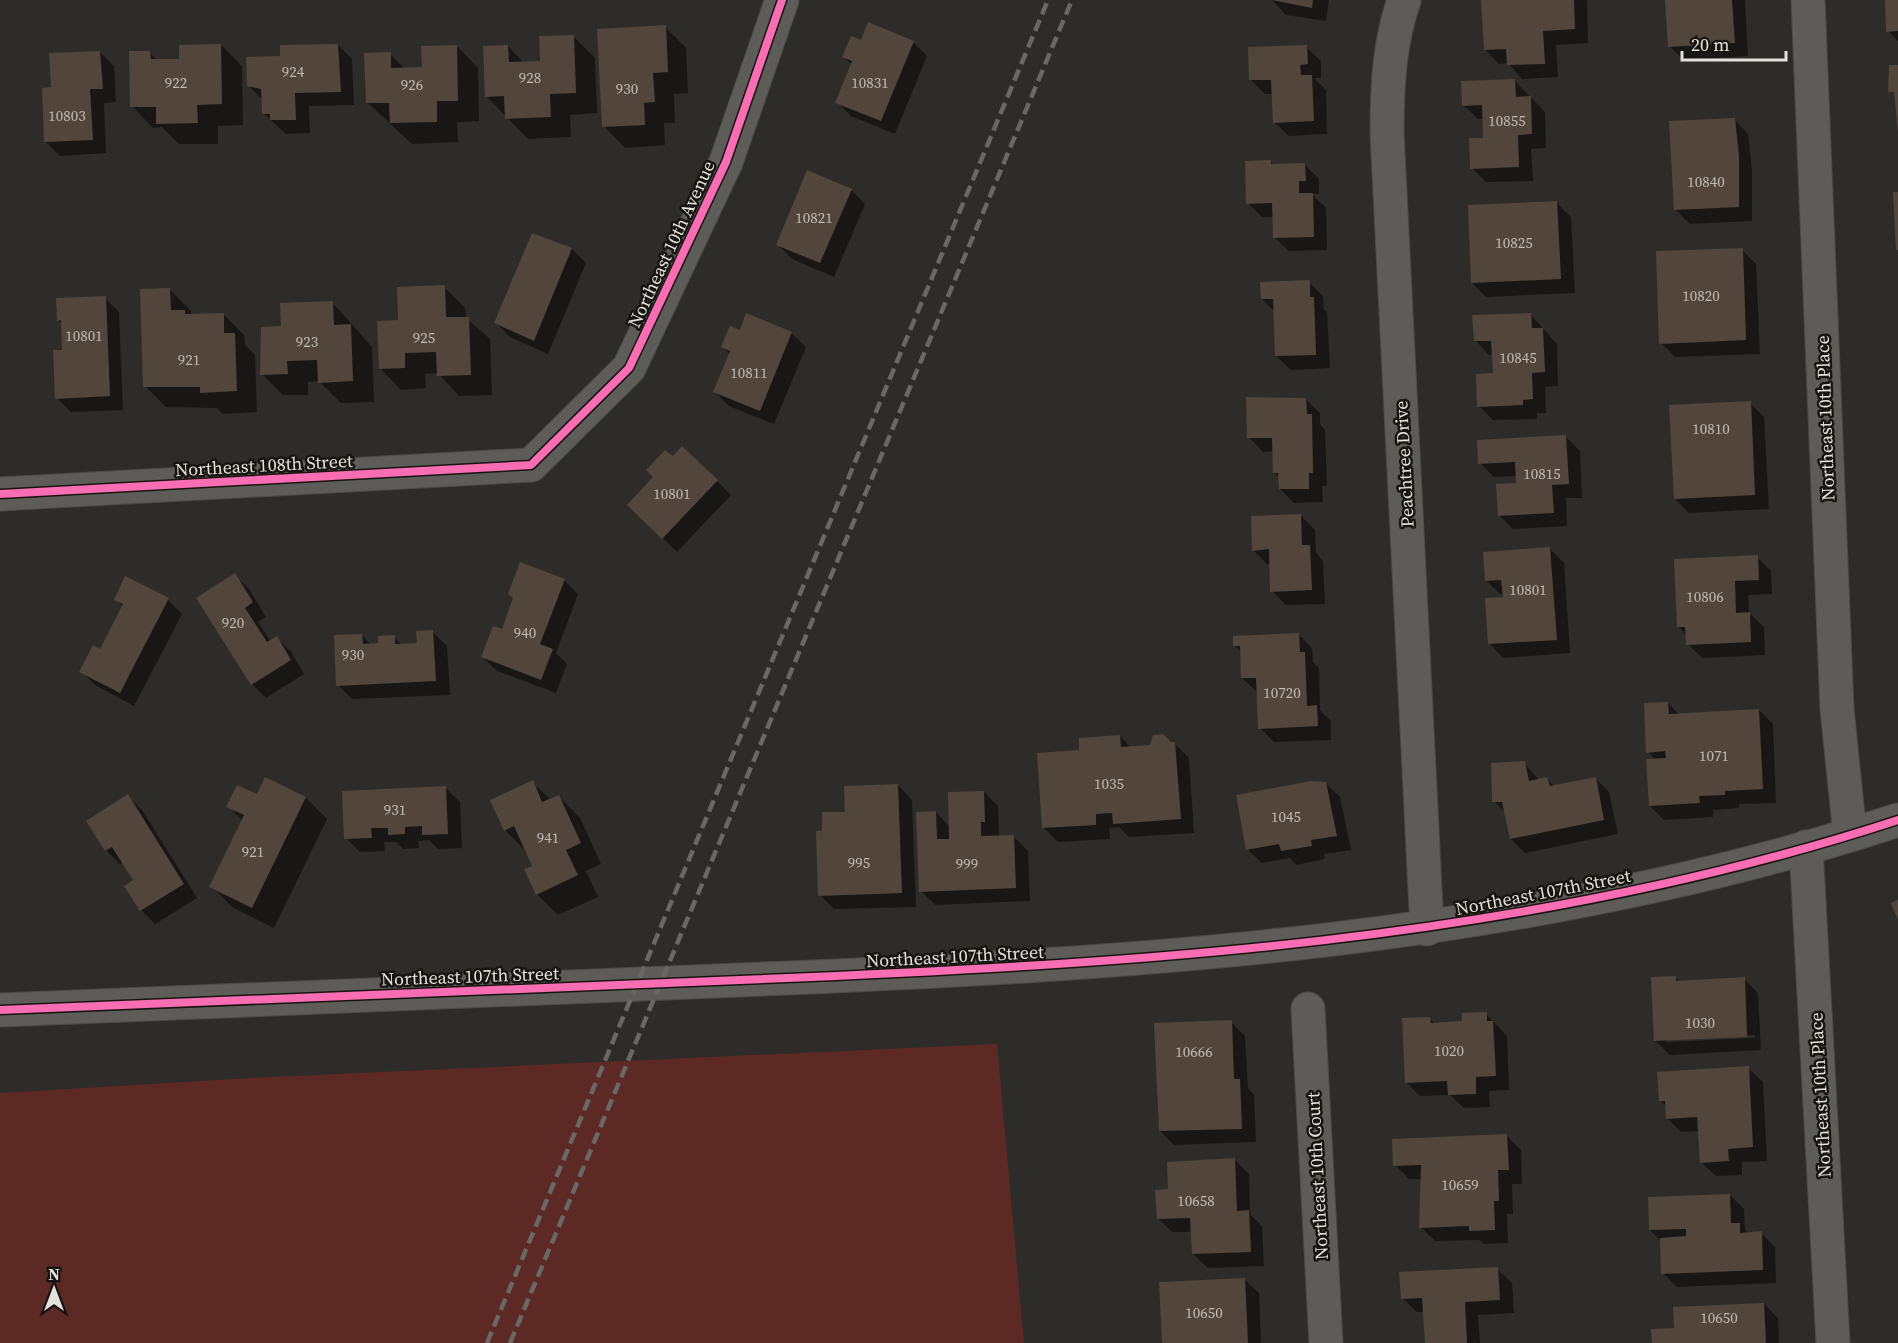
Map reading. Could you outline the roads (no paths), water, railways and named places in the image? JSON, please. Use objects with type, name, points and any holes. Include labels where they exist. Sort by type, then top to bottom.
[{"type":"street","name":"Northeast 10th Avenue","points":[[531,465],[629,368],[726,162],[782,0]]},
{"type":"street","name":"Peachtree Drive","points":[[1404,0],[1392,47],[1387,86],[1387,133],[1427,929]]},
{"type":"street","name":"Northeast 10th Place","points":[[1808,0],[1837,709],[1850,835]]},
{"type":"street","name":"Northeast 108th Street","points":[[0,494],[531,465]]},
{"type":"street","name":"Northeast 107th Street","points":[[0,1011],[1035,967],[1224,952],[1427,929],[1595,899],[1806,847],[1898,820]]},
{"type":"street","name":"Northeast 10th Place","points":[[1806,847],[1833,1343]]},
{"type":"street","name":"Northeast 10th Court","points":[[1308,1009],[1326,1343]]},
{"type":"railway","points":[[487,1343],[1048,0]]},
{"type":"railway","points":[[510,1343],[1072,0]]}]
